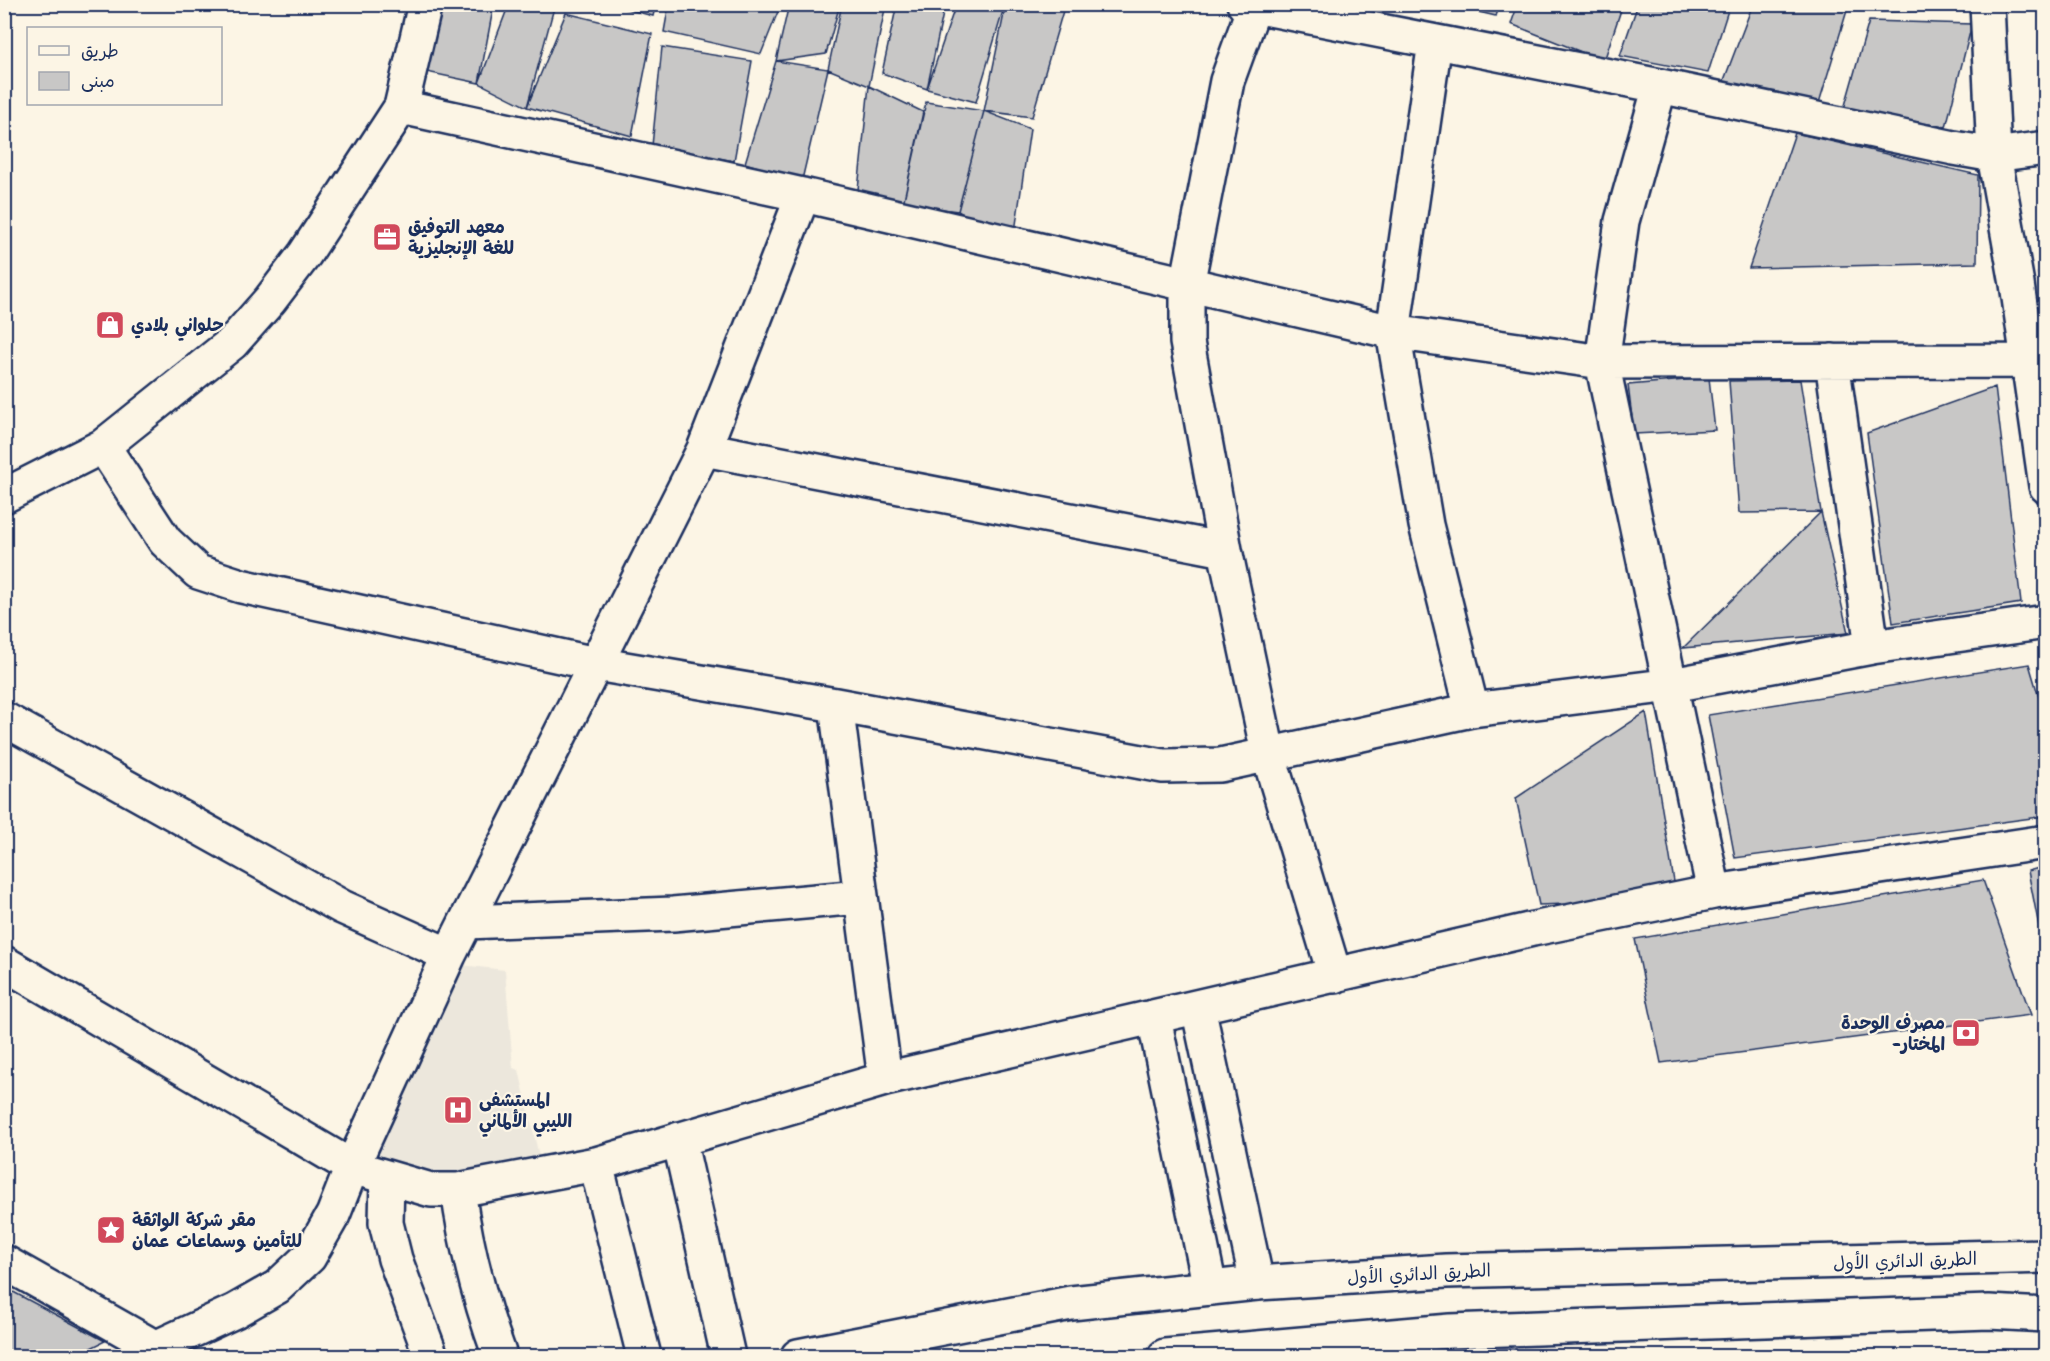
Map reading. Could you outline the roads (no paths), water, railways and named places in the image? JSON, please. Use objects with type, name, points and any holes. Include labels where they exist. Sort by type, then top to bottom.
[{"type":"street","points":[[4,496],[103,446],[232,343],[270,300],[311,245],[401,107],[425,4]]},
{"type":"street","points":[[1987,4],[1994,155],[2037,360],[2046,486]]},
{"type":"street","points":[[1335,976],[1268,753],[1225,550],[1187,342],[1187,285],[1227,81],[1251,5],[1994,155],[2046,148]]},
{"type":"street","points":[[1435,42],[1393,332],[1426,525],[1472,710]]},
{"type":"street","points":[[1660,86],[1622,221],[1602,362],[1714,892]]},
{"type":"street","points":[[401,107],[803,195],[1393,332],[1602,362],[2037,360]]},
{"type":"street","points":[[4,1262],[147,1352],[235,1311],[277,1287],[309,1257],[333,1215],[352,1167],[449,955],[704,449],[803,195]]},
{"type":"street","points":[[1832,361],[1872,647]]},
{"type":"street","points":[[103,446],[165,541],[198,572],[241,586],[596,664],[836,705],[1163,766],[1220,765],[1472,710],[1672,685],[1872,647],[2046,622]]},
{"type":"street","points":[[704,449],[1225,550]]},
{"type":"street","points":[[836,705],[885,1079]]},
{"type":"street","points":[[4,719],[342,907],[449,955]]},
{"type":"street","points":[[4,963],[352,1167],[431,1190],[458,1190],[596,1164],[885,1079],[1533,929],[1714,892],[2046,842]]},
{"type":"street","points":[[466,922],[673,914],[860,897]]},
{"type":"street","points":[[1198,1007],[1257,1283]]},
{"type":"street","points":[[1154,1018],[1210,1288]]},
{"type":"street","points":[[679,1139],[728,1356]]},
{"type":"street","points":[[596,1164],[644,1356]]},
{"type":"street","points":[[387,1178],[386,1222],[395,1259],[431,1356]]},
{"type":"street","points":[[458,1190],[466,1243],[477,1287],[500,1356]]},
{"type":"street","name":"الطريق الدائري الأول","points":[[798,1356],[1071,1303],[1257,1283],[1446,1271],[2046,1256]]},
{"type":"street","points":[[1166,1356],[1450,1331],[1989,1312],[2046,1315]]},
{"type":"place","name":"معهد التوفيق للغة الإنجليزية","points":[[387,237]]},
{"type":"place","name":"حلواني بلادي","points":[[110,325]]},
{"type":"place","name":"مصرف الوحدة -المختار","points":[[1966,1033]]},
{"type":"place","name":"المستشفى الليبي الألماني","points":[[458,1110]]},
{"type":"place","name":"مقر شركة الواثقة للتأمين وسماعات عمان","points":[[111,1230]]}]
